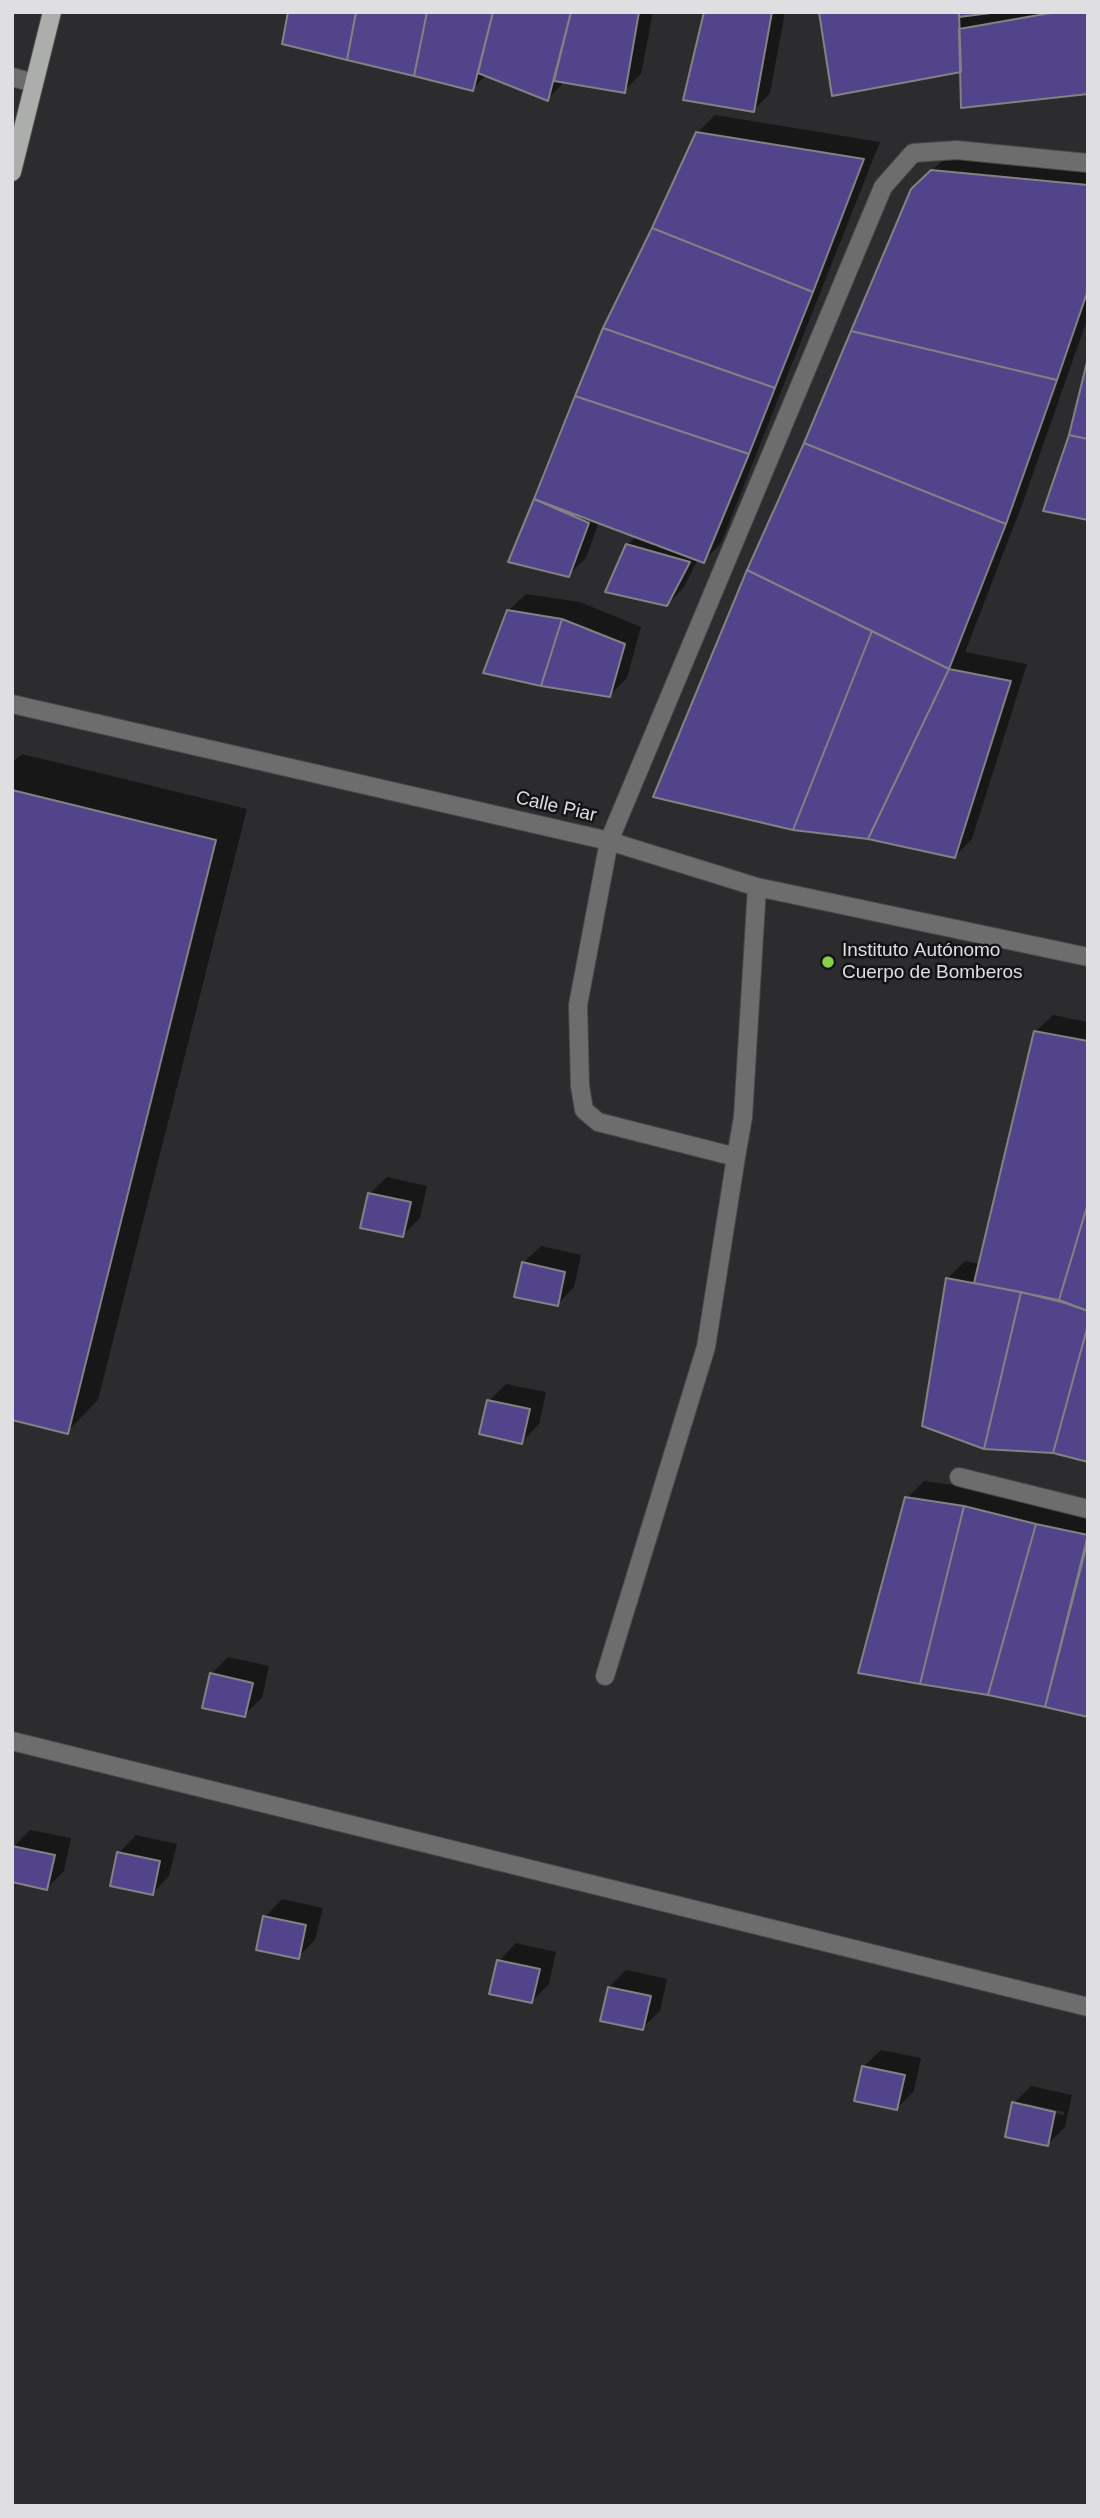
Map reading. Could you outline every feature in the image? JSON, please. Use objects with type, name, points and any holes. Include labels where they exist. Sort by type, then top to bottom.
[{"type":"main road","points":[[12,172],[52,12]]},
{"type":"street","points":[[12,77],[34,83]]},
{"type":"street","points":[[736,1157],[598,1122],[584,1110],[579,1086],[578,1005],[610,841],[883,187],[913,153],[957,150],[1088,163]]},
{"type":"street","name":"Calle Piar","points":[[12,704],[610,841],[757,887],[1088,957]]},
{"type":"street","points":[[605,1676],[706,1347],[743,1117],[757,887]]},
{"type":"street","points":[[959,1477],[1088,1509]]},
{"type":"street","points":[[12,1741],[1088,2007]]},
{"type":"building","points":[[288,12],[356,12],[347,60],[282,44]]},
{"type":"building","points":[[356,12],[427,12],[414,76],[347,60]]},
{"type":"building","points":[[427,12],[493,12],[473,91],[414,76]]},
{"type":"building","points":[[493,12],[571,12],[548,101],[478,73]]},
{"type":"building","points":[[571,12],[639,12],[625,93],[554,81]]},
{"type":"building","points":[[704,12],[772,12],[754,112],[683,100]]},
{"type":"building","points":[[819,12],[959,12],[961,72],[832,96]]},
{"type":"building","points":[[959,12],[999,12],[959,17]]},
{"type":"building","points":[[1056,12],[1088,12],[1088,94],[961,108],[959,29]]},
{"type":"building","points":[[696,132],[864,159],[813,292],[652,228]]},
{"type":"building","points":[[931,170],[1088,185],[1088,290],[1057,380],[851,331],[911,189]]},
{"type":"building","points":[[652,228],[813,292],[775,388],[603,328]]},
{"type":"building","points":[[603,328],[775,388],[749,454],[575,396]]},
{"type":"building","points":[[851,331],[1057,380],[1006,524],[804,443]]},
{"type":"building","points":[[1088,358],[1088,439],[1069,435]]},
{"type":"building","points":[[575,396],[749,454],[704,563],[534,499]]},
{"type":"building","points":[[1069,435],[1088,439],[1088,520],[1043,511]]},
{"type":"building","points":[[804,443],[1006,524],[949,669],[747,570]]},
{"type":"building","points":[[534,499],[589,523],[569,577],[508,562]]},
{"type":"building","points":[[626,544],[690,562],[667,606],[605,592]]},
{"type":"building","points":[[747,570],[872,631],[793,830],[653,797]]},
{"type":"building","points":[[507,610],[562,619],[541,686],[483,673]]},
{"type":"building","points":[[562,619],[625,644],[610,697],[541,686]]},
{"type":"building","points":[[872,631],[949,669],[868,839],[793,830]]},
{"type":"building","points":[[949,669],[1011,681],[955,858],[868,839]]},
{"type":"building","points":[[12,790],[216,840],[68,1434],[12,1420]]},
{"type":"building","points":[[1034,1031],[1088,1041],[1088,1203],[1059,1300],[974,1283]]},
{"type":"building","points":[[368,1193],[411,1202],[403,1237],[360,1228]]},
{"type":"building","points":[[1088,1203],[1088,1311],[1059,1300]]},
{"type":"building","points":[[522,1262],[565,1272],[558,1306],[514,1297]]},
{"type":"building","points":[[946,1278],[1021,1292],[984,1449],[922,1426]]},
{"type":"building","points":[[1021,1292],[1088,1311],[1088,1325],[1053,1453],[984,1449]]},
{"type":"building","points":[[1088,1325],[1088,1462],[1053,1453]]},
{"type":"building","points":[[487,1400],[530,1409],[522,1444],[479,1434]]},
{"type":"building","points":[[905,1497],[964,1506],[920,1684],[858,1673]]},
{"type":"building","points":[[964,1506],[1036,1524],[988,1695],[920,1684]]},
{"type":"building","points":[[1036,1524],[1088,1535],[1045,1707],[988,1695]]},
{"type":"building","points":[[1088,1540],[1088,1717],[1045,1707]]},
{"type":"building","points":[[210,1673],[253,1683],[245,1717],[202,1708]]},
{"type":"building","points":[[12,1846],[55,1855],[47,1890],[12,1882]]},
{"type":"building","points":[[117,1852],[160,1861],[153,1895],[110,1886]]},
{"type":"building","points":[[263,1916],[306,1925],[299,1959],[256,1950]]},
{"type":"building","points":[[497,1960],[540,1969],[532,2003],[489,1994]]},
{"type":"building","points":[[608,1987],[651,1996],[643,2030],[600,2021]]},
{"type":"building","points":[[862,2066],[905,2075],[897,2110],[854,2101]]},
{"type":"building","points":[[1012,2102],[1055,2112],[1048,2146],[1005,2137]]},
{"type":"place","name":"Instituto Autónomo Cuerpo de Bomberos","points":[[828,962]]}]
